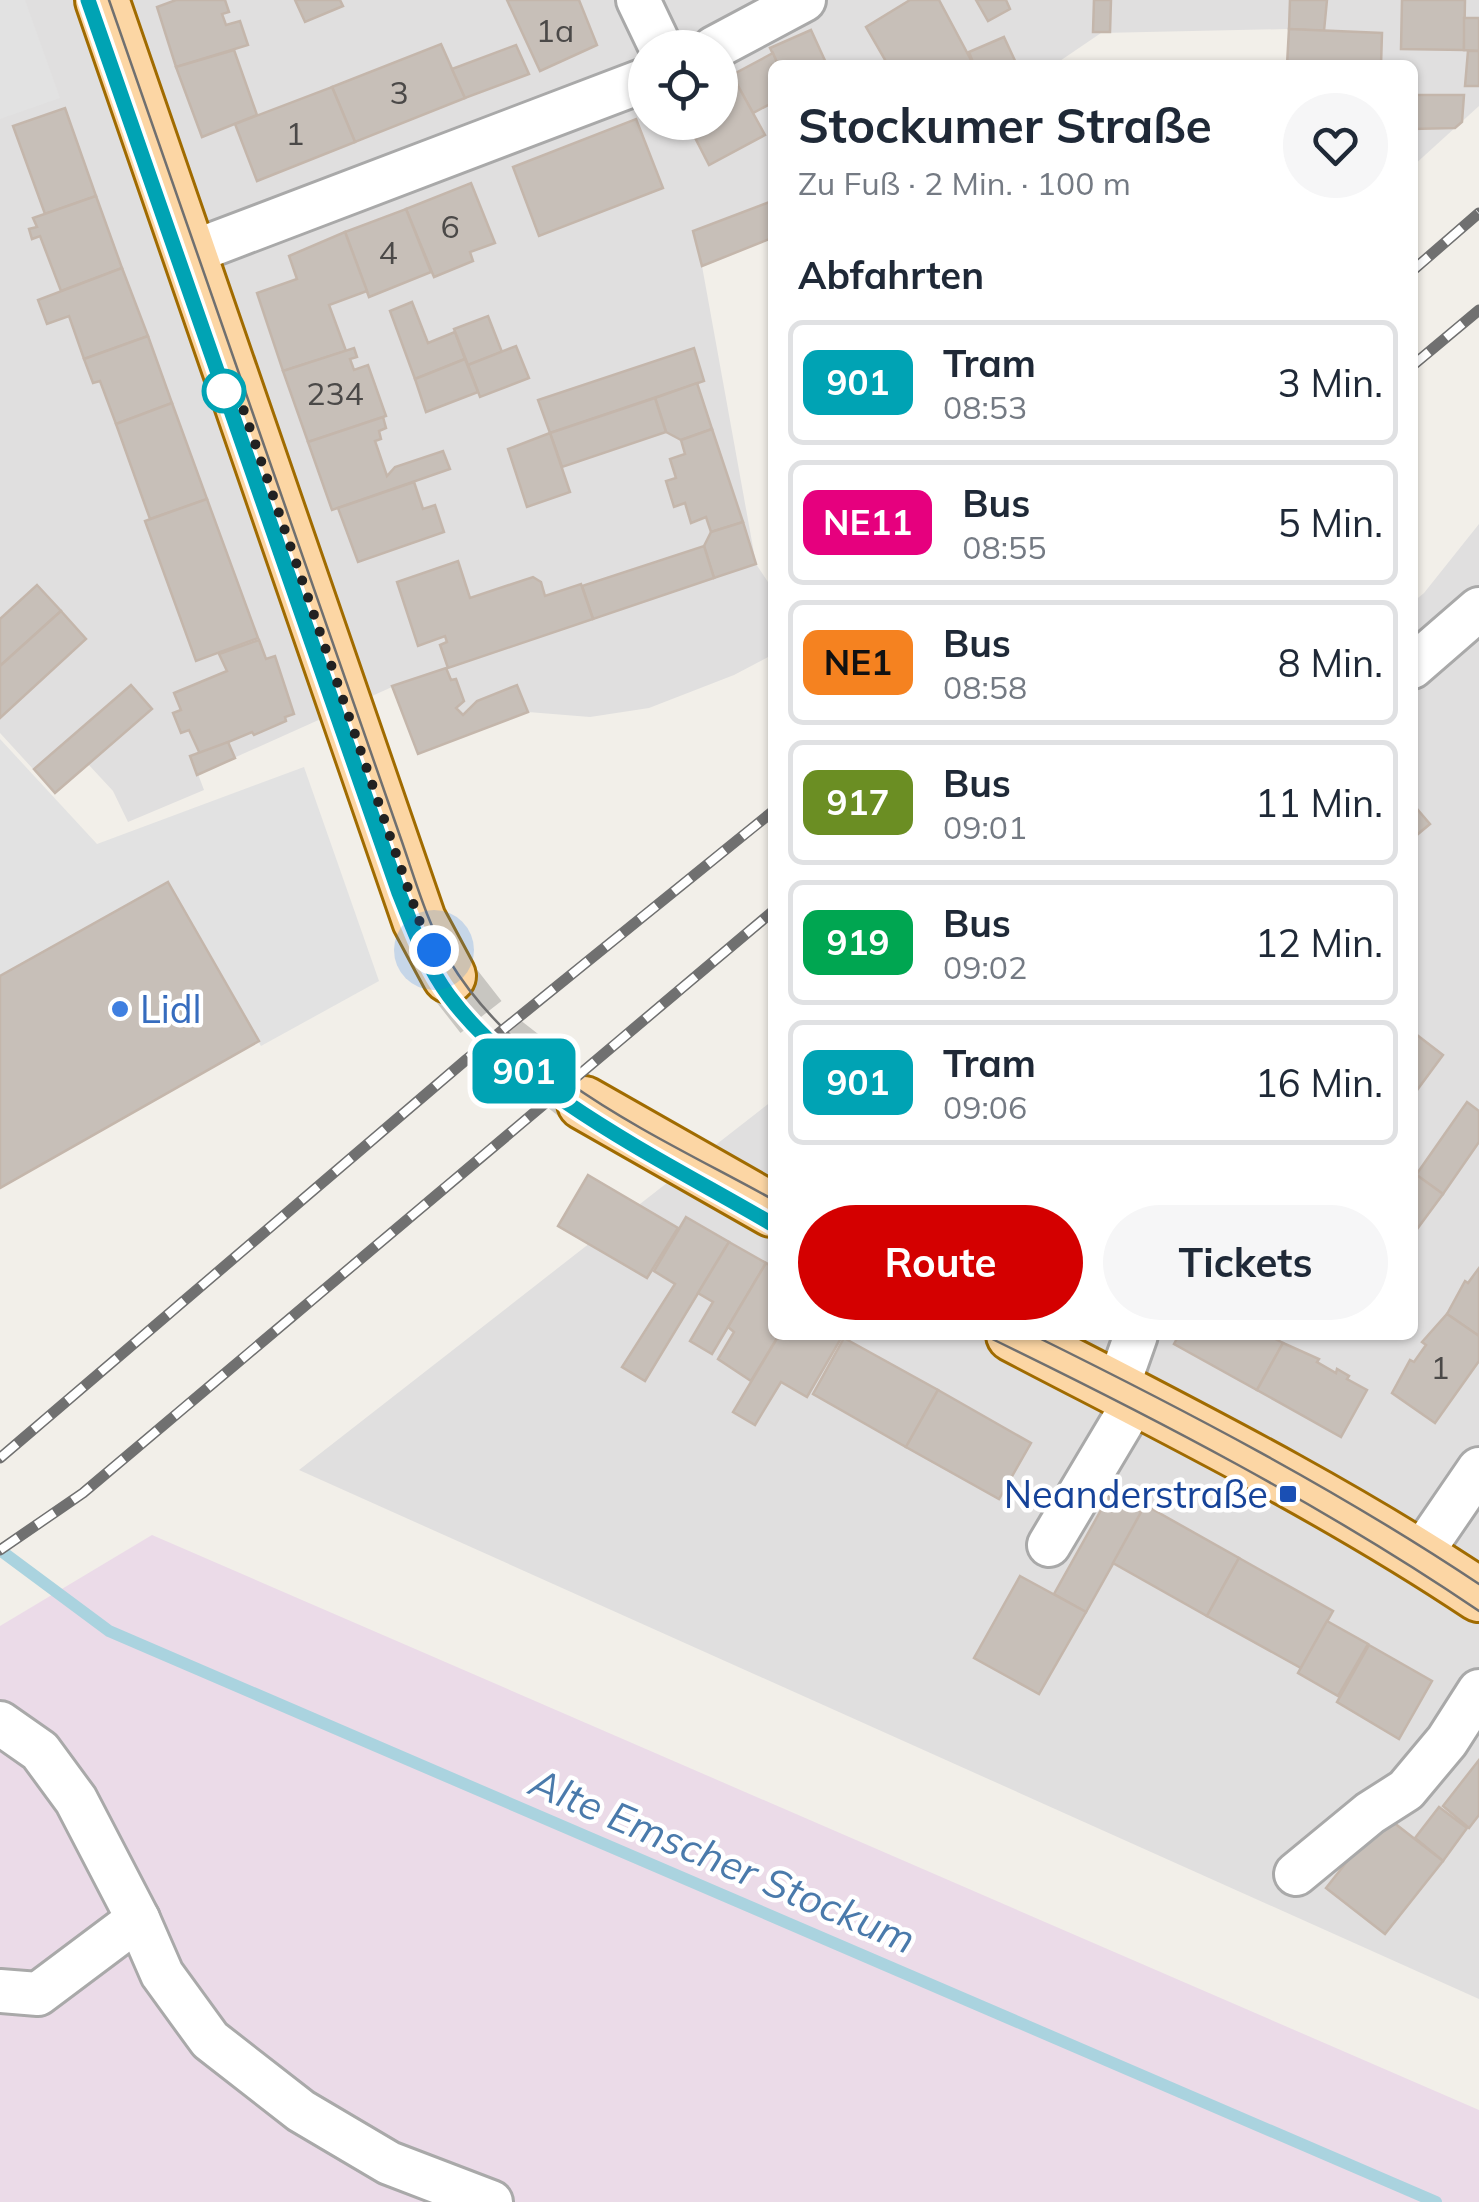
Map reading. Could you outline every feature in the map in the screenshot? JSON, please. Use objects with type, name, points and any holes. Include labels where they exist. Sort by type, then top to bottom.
[{"type":"main road","points":[[102,0],[419,920],[449,976]]},
{"type":"main road","points":[[584,1104],[768,1199]]},
{"type":"main road","points":[[1023,1340],[1420,1556],[1479,1595]]},
{"type":"street","points":[[638,0],[652,30]]},
{"type":"street","points":[[738,35],[804,0]]},
{"type":"street","points":[[190,254],[628,87]]},
{"type":"street","points":[[1418,661],[1479,609]]},
{"type":"street","points":[[1048,1545],[1126,1394],[1135,1340]]},
{"type":"street","points":[[1420,1556],[1479,1469]]},
{"type":"street","points":[[1296,1874],[1370,1812],[1406,1790],[1447,1741],[1479,1691]]},
{"type":"street","points":[[0,1723],[40,1751],[76,1800],[162,1974],[210,2040],[301,2111],[345,2137],[389,2162],[491,2202]]},
{"type":"street","points":[[0,1991],[38,1994],[138,1920]]},
{"type":"shaded area","points":[[0,0],[1479,0],[1479,106],[1418,161],[1418,60],[1287,60],[1288,29],[1101,33],[1061,60],[768,60],[768,240],[702,266],[756,564],[768,582],[768,657],[734,675],[649,708],[590,717],[528,712],[418,754],[392,687],[198,774],[204,790],[128,822],[113,791],[88,764],[55,793],[0,733]]},
{"type":"shaded area","points":[[0,0],[25,0],[60,98],[0,119]]},
{"type":"shaded area","points":[[1479,524],[1479,1999],[299,1470],[768,1104],[768,1340],[1418,1340],[1418,598]]},
{"type":"shaded area","points":[[0,739],[97,844],[304,767],[379,981],[261,1046],[168,883],[0,976]]},
{"type":"shaded area","points":[[152,1535],[1479,2110],[1479,2202],[0,2202],[0,1626]]},
{"type":"building","points":[[176,0],[225,0],[229,12],[222,14],[226,25],[240,21],[248,45],[176,67],[157,7]]},
{"type":"building","points":[[295,0],[340,0],[343,6],[305,22]]},
{"type":"building","points":[[507,0],[579,0],[597,45],[540,71]]},
{"type":"building","points":[[910,0],[939,0],[971,60],[885,60],[866,27]]},
{"type":"building","points":[[976,0],[1006,0],[1010,9],[988,21]]},
{"type":"building","points":[[1094,0],[1111,0],[1110,32],[1093,32]]},
{"type":"building","points":[[1290,0],[1327,0],[1324,31],[1289,29]]},
{"type":"building","points":[[1402,0],[1465,0],[1464,50],[1401,49]]},
{"type":"building","points":[[1464,18],[1479,18],[1479,51],[1464,50]]},
{"type":"building","points":[[1289,29],[1382,33],[1381,60],[1287,60]]},
{"type":"building","points":[[811,30],[825,60],[776,60],[770,48]]},
{"type":"building","points":[[1004,37],[1015,60],[972,60],[969,52]]},
{"type":"building","points":[[441,44],[465,98],[355,142],[332,87]]},
{"type":"building","points":[[516,45],[529,74],[465,98],[452,69]]},
{"type":"building","points":[[234,50],[257,115],[202,137],[176,67]]},
{"type":"building","points":[[1468,51],[1479,51],[1479,86],[1465,86]]},
{"type":"building","points":[[773,53],[776,60],[768,60],[768,105],[753,113],[738,86],[738,72]]},
{"type":"building","points":[[738,86],[765,135],[709,165],[696,140],[738,140]]},
{"type":"building","points":[[332,87],[355,142],[257,181],[235,124]]},
{"type":"building","points":[[1418,95],[1464,95],[1462,122],[1455,128],[1418,129]]},
{"type":"building","points":[[65,108],[96,196],[45,214],[13,126]]},
{"type":"building","points":[[628,122],[628,140],[644,140],[663,188],[539,236],[513,167]]},
{"type":"building","points":[[471,183],[495,243],[470,252],[473,261],[434,277],[406,209]]},
{"type":"building","points":[[96,196],[122,268],[61,291],[40,236],[32,239],[29,229],[37,227],[33,218]]},
{"type":"building","points":[[768,203],[768,240],[702,266],[693,231]]},
{"type":"building","points":[[406,209],[431,272],[369,297],[345,232]]},
{"type":"building","points":[[345,232],[367,291],[329,305],[346,351],[283,371],[257,293],[297,279],[289,256]]},
{"type":"building","points":[[122,268],[148,336],[84,359],[69,316],[47,324],[38,300]]},
{"type":"building","points":[[412,302],[428,343],[455,332],[465,359],[415,379],[390,311]]},
{"type":"building","points":[[488,316],[502,352],[468,365],[454,329]]},
{"type":"building","points":[[148,336],[172,403],[116,424],[100,381],[93,383],[84,359]]},
{"type":"building","points":[[516,346],[529,378],[480,397],[468,365]]},
{"type":"building","points":[[354,348],[357,357],[350,359],[354,370],[368,365],[386,416],[308,442],[283,371]]},
{"type":"building","points":[[694,348],[704,381],[550,433],[538,400]]},
{"type":"building","points":[[465,359],[478,392],[426,412],[415,379]]},
{"type":"building","points":[[697,383],[712,429],[681,440],[666,432],[655,398]]},
{"type":"building","points":[[655,398],[666,432],[562,467],[550,433]]},
{"type":"building","points":[[172,403],[207,499],[150,519],[116,424]]},
{"type":"building","points":[[383,417],[386,428],[379,431],[381,439],[375,441],[387,476],[395,467],[443,451],[450,469],[332,510],[308,442]]},
{"type":"building","points":[[712,429],[743,522],[711,532],[706,517],[691,523],[685,503],[674,507],[666,481],[676,478],[670,459],[685,454],[681,440]]},
{"type":"building","points":[[550,433],[570,492],[527,507],[508,449]]},
{"type":"building","points":[[414,482],[423,509],[435,505],[444,532],[358,562],[338,508]]},
{"type":"building","points":[[207,499],[258,638],[196,661],[145,521]]},
{"type":"building","points":[[743,522],[756,564],[714,578],[704,546],[711,532]]},
{"type":"building","points":[[704,546],[714,578],[593,619],[582,586]]},
{"type":"building","points":[[458,561],[470,598],[533,577],[541,582],[545,596],[581,584],[593,619],[448,668],[440,645],[447,642],[445,636],[418,646],[397,582]]},
{"type":"building","points":[[37,585],[61,611],[0,666],[0,619]]},
{"type":"building","points":[[61,611],[86,639],[0,718],[0,666]]},
{"type":"building","points":[[259,640],[266,659],[275,656],[294,714],[254,735],[252,732],[200,754],[189,730],[181,733],[173,713],[181,710],[174,693],[227,671],[219,654]]},
{"type":"building","points":[[446,668],[451,680],[456,679],[464,701],[456,708],[463,715],[477,701],[517,685],[528,712],[418,754],[392,686]]},
{"type":"building","points":[[131,685],[152,709],[55,793],[34,769]]},
{"type":"building","points":[[228,742],[235,758],[197,775],[190,756]]},
{"type":"building","points":[[1418,810],[1430,824],[1418,834]]},
{"type":"building","name":"Lidl","points":[[168,882],[259,1041],[0,1188],[0,976]]},
{"type":"building","points":[[1418,1036],[1443,1055],[1418,1089]]},
{"type":"building","points":[[1467,1102],[1479,1111],[1479,1142],[1443,1194],[1418,1176]]},
{"type":"building","points":[[588,1175],[678,1228],[647,1278],[558,1226]]},
{"type":"building","points":[[1418,1176],[1443,1194],[1418,1228]]},
{"type":"building","points":[[686,1217],[729,1242],[645,1381],[622,1367],[675,1284],[654,1271]]},
{"type":"building","points":[[729,1242],[766,1263],[712,1354],[690,1341],[713,1302],[698,1293]]},
{"type":"building","points":[[766,1263],[768,1340],[776,1340],[751,1381],[718,1359],[734,1332],[728,1327]]},
{"type":"building","points":[[1479,1268],[1479,1336],[1447,1314],[1465,1281],[1468,1283]]},
{"type":"building","points":[[1447,1314],[1479,1336],[1479,1361],[1435,1423],[1392,1393],[1410,1360],[1414,1362],[1426,1345],[1422,1342]]},
{"type":"building","points":[[776,1340],[840,1340],[807,1397],[781,1382],[755,1425],[733,1412]]},
{"type":"building","points":[[843,1340],[938,1390],[906,1447],[813,1394]]},
{"type":"building","points":[[1176,1340],[1283,1343],[1257,1390],[1174,1344]]},
{"type":"building","points":[[1283,1343],[1319,1359],[1317,1362],[1336,1373],[1337,1369],[1367,1390],[1341,1437],[1257,1390]]},
{"type":"building","points":[[938,1390],[1031,1443],[999,1499],[906,1447]]},
{"type":"building","points":[[1110,1494],[1142,1512],[1086,1612],[1054,1594]]},
{"type":"building","points":[[1145,1505],[1239,1558],[1207,1616],[1113,1563]]},
{"type":"building","points":[[1239,1558],[1333,1611],[1301,1668],[1207,1616]]},
{"type":"building","points":[[1020,1576],[1086,1612],[1039,1694],[974,1658]]},
{"type":"building","points":[[1327,1621],[1368,1644],[1338,1696],[1298,1673]]},
{"type":"building","points":[[1369,1645],[1432,1681],[1399,1739],[1337,1702]]},
{"type":"building","points":[[1479,1760],[1479,1815],[1469,1828],[1443,1806]]},
{"type":"building","points":[[1439,1807],[1467,1828],[1443,1861],[1415,1838]]},
{"type":"building","points":[[1384,1815],[1443,1861],[1385,1934],[1326,1888]]},
{"type":"waterway","name":"Alte Emscher Stockum","points":[[0,1550],[109,1631],[1436,2202]]},
{"type":"tunnel","points":[[449,976],[492,1031],[584,1103]]},
{"type":"tram line","points":[[88,0],[399,893],[433,972],[480,1032],[556,1095],[643,1151],[768,1222]]},
{"type":"tram line","name":"901","points":[[88,0],[399,893],[424,954],[446,992],[500,1052],[609,1128],[768,1222]]},
{"type":"tram line","points":[[109,0],[422,901],[449,960],[478,1001],[513,1038],[552,1070],[638,1127],[768,1197]]},
{"type":"tram line","points":[[994,1340],[1236,1464],[1360,1535],[1479,1611]]},
{"type":"tram line","points":[[1043,1340],[1260,1452],[1479,1584]]},
{"type":"railway","points":[[1418,266],[1479,213]]},
{"type":"railway","points":[[1418,361],[1479,310]]},
{"type":"railway","points":[[0,1458],[467,1059],[768,815]]},
{"type":"railway","points":[[0,1550],[83,1493],[768,915]]},
{"type":"place","name":"Lidl","points":[[120,1009]]},
{"type":"place","name":"Neanderstraße","points":[[1288,1494]]},
{"type":"route","points":[[224,391],[236,388],[419,920],[434,950]]}]
